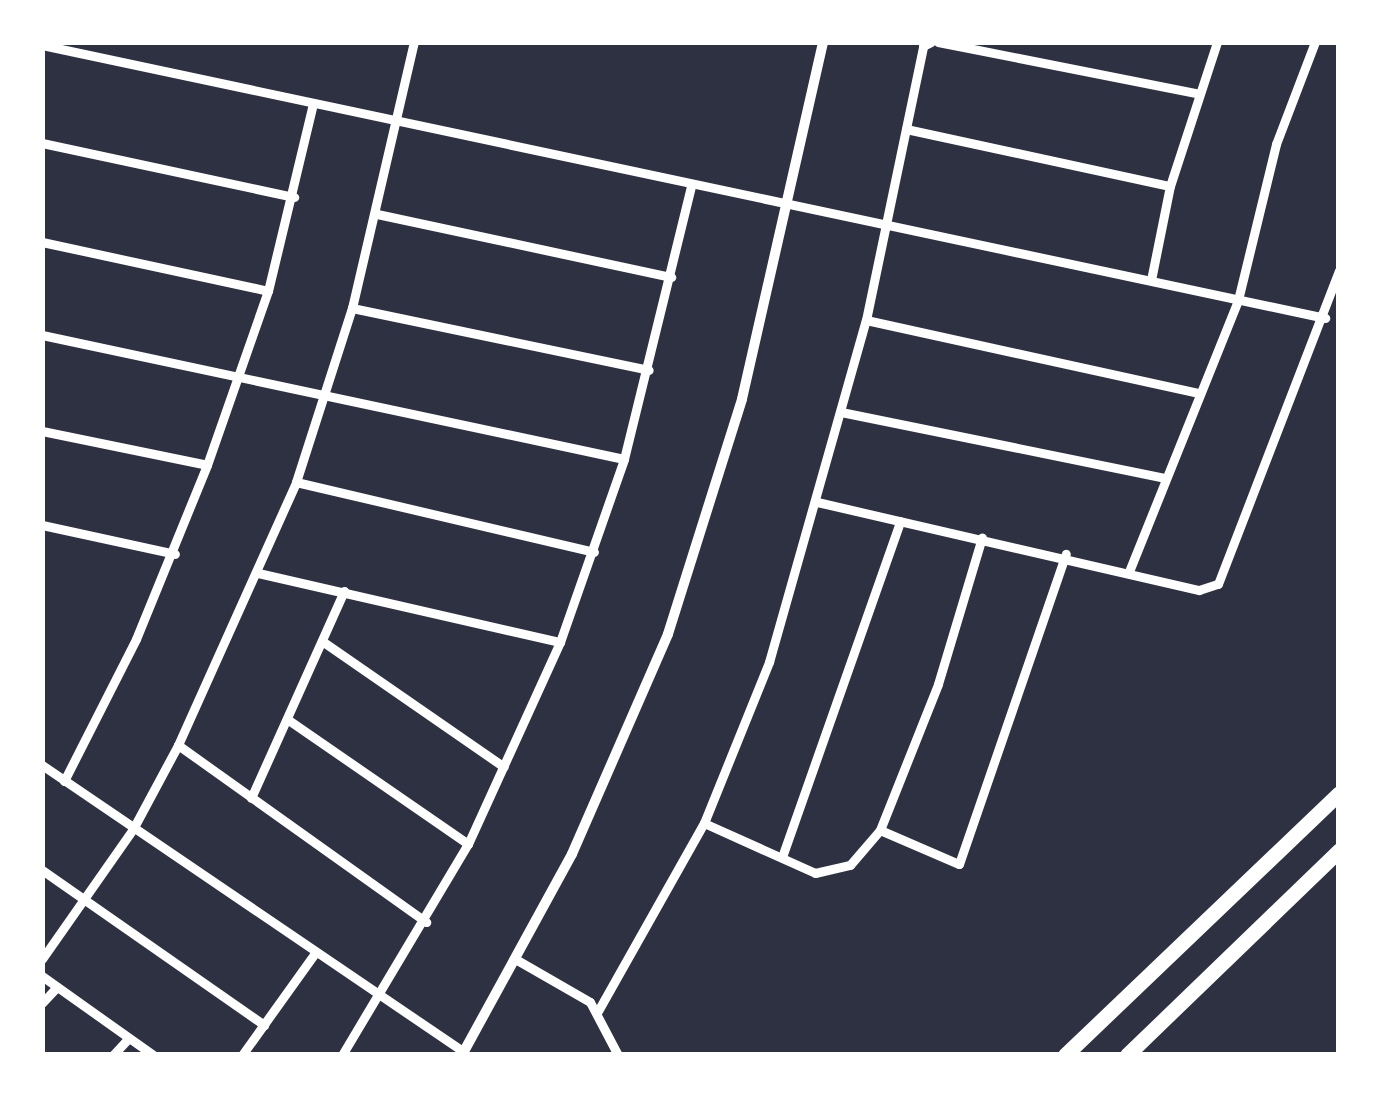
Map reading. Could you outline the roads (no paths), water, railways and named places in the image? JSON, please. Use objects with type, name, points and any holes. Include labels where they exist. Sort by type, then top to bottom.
[{"type":"highway","points":[[1065,1055],[1339,793]]},
{"type":"highway","points":[[1127,1055],[1339,850]]},
{"type":"street","points":[[42,959],[133,829],[178,746],[296,482],[352,308],[414,42]]},
{"type":"street","points":[[42,766],[463,1054],[517,961],[668,634],[742,399],[823,42]]},
{"type":"street","points":[[598,1011],[704,823],[770,662],[866,320],[923,46],[934,42],[1196,93]]},
{"type":"street","points":[[1008,56],[1011,42]]},
{"type":"street","points":[[1151,280],[1169,186],[1196,93],[1217,42]]},
{"type":"street","points":[[1130,568],[1238,300],[1276,144],[1315,42]]},
{"type":"street","points":[[42,45],[1325,318]]},
{"type":"street","points":[[64,782],[175,554],[268,291],[313,104]]},
{"type":"street","points":[[906,129],[1169,186]]},
{"type":"street","points":[[42,143],[294,197]]},
{"type":"street","points":[[342,1055],[380,1000],[468,844],[560,642],[624,459],[691,186]]},
{"type":"street","points":[[377,214],[671,277]]},
{"type":"street","points":[[42,242],[268,291]]},
{"type":"street","points":[[817,502],[1130,568],[1198,590],[1218,584],[1325,318],[1339,271]]},
{"type":"street","points":[[352,308],[649,370]]},
{"type":"street","points":[[866,320],[1199,393]]},
{"type":"street","points":[[42,335],[624,459]]},
{"type":"street","points":[[841,412],[1164,478]]},
{"type":"street","points":[[42,430],[207,465]]},
{"type":"street","points":[[296,482],[594,552]]},
{"type":"street","points":[[782,857],[900,521]]},
{"type":"street","points":[[42,525],[175,554]]},
{"type":"street","points":[[704,823],[832,874],[880,830],[938,684],[982,537]]},
{"type":"street","points":[[880,830],[959,864],[1066,554]]},
{"type":"street","points":[[258,573],[560,642]]},
{"type":"street","points":[[251,797],[344,592]]},
{"type":"street","points":[[322,641],[504,767]]},
{"type":"street","points":[[287,718],[468,844]]},
{"type":"street","points":[[178,746],[426,922]]},
{"type":"street","points":[[42,870],[264,1025]]},
{"type":"street","points":[[242,1055],[315,953]]},
{"type":"street","points":[[517,961],[598,1011],[618,1055]]},
{"type":"street","points":[[42,976],[153,1055]]},
{"type":"street","points":[[42,1003],[57,987]]},
{"type":"street","points":[[113,1055],[129,1038]]}]
